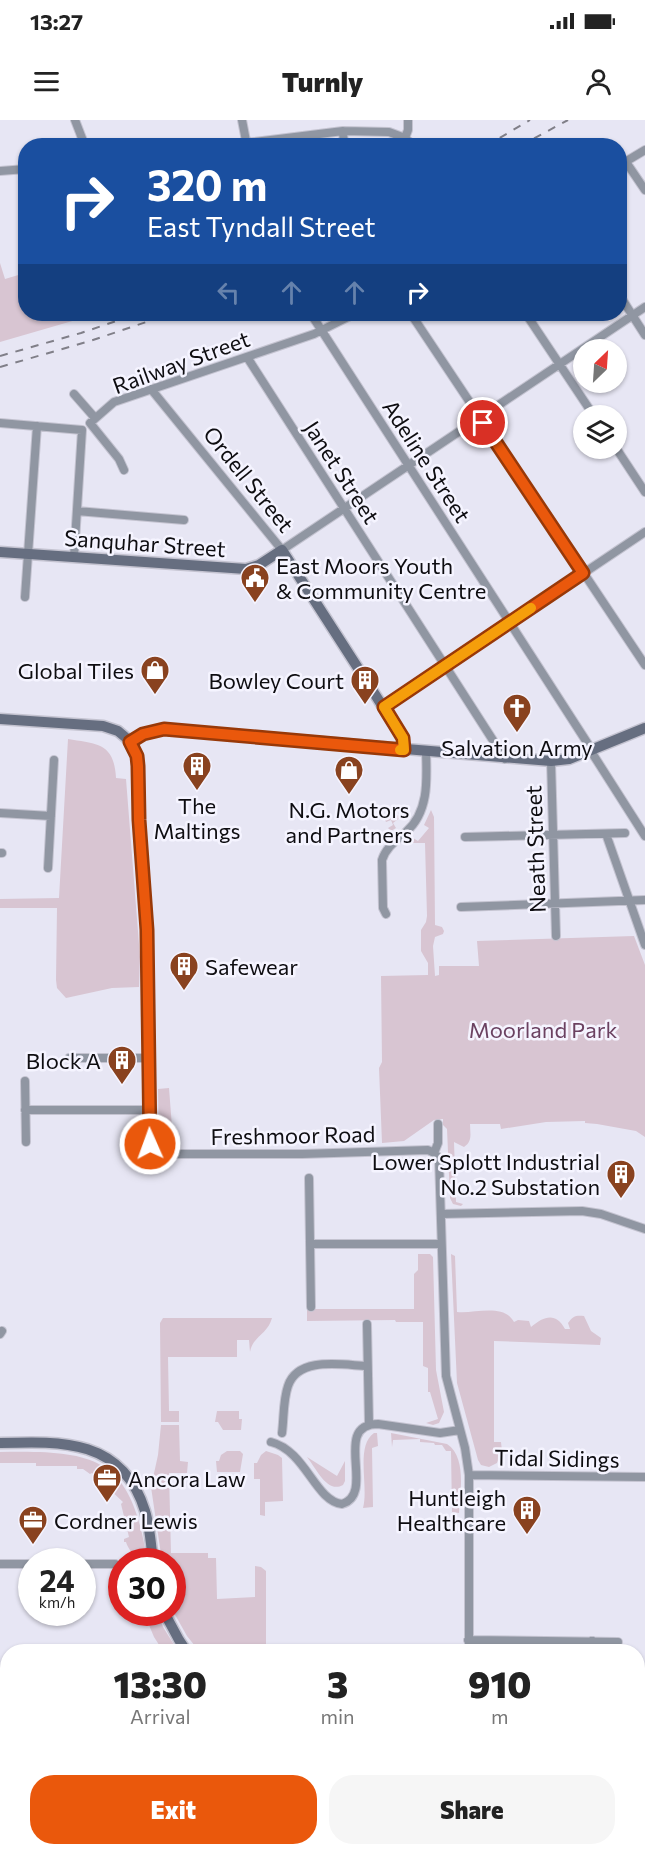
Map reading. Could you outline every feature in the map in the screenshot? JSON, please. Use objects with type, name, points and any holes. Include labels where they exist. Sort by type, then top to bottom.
[{"type":"street","points":[[75,120],[82,138]]},
{"type":"street","points":[[242,120],[245,138]]},
{"type":"street","points":[[291,138],[343,131],[384,132],[405,138],[408,120]]},
{"type":"street","points":[[343,131],[343,138]]},
{"type":"street","points":[[627,161],[645,150]]},
{"type":"street","points":[[627,168],[645,190]]},
{"type":"street","points":[[0,171],[18,170]]},
{"type":"street","points":[[627,307],[645,335]]},
{"type":"street","points":[[627,320],[645,308]]},
{"type":"street","name":"Adeline Street","points":[[315,321],[645,836]]},
{"type":"street","name":"Railway Street","points":[[92,420],[114,402],[247,357],[340,321]]},
{"type":"street","points":[[416,321],[645,665]]},
{"type":"street","points":[[531,321],[587,405]]},
{"type":"street","points":[[282,550],[625,321]]},
{"type":"street","name":"Janet Street","points":[[247,357],[505,759]]},
{"type":"street","name":"Ordell Street","points":[[151,389],[282,550],[403,738],[404,750]]},
{"type":"street","points":[[74,394],[119,459],[124,470]]},
{"type":"street","points":[[0,423],[82,430],[74,557]]},
{"type":"street","points":[[25,597],[37,426]]},
{"type":"street","points":[[623,459],[645,492]]},
{"type":"street","points":[[77,511],[184,520]]},
{"type":"street","points":[[384,707],[645,532]]},
{"type":"street","name":"Sanquhar Street","points":[[0,552],[246,569],[260,565],[282,550]]},
{"type":"street","points":[[0,718],[103,726],[118,731],[130,742],[137,756],[139,776],[139,820],[148,940],[149,1110],[26,1110]]},
{"type":"street","points":[[130,742],[143,734],[164,729],[551,761],[569,759],[645,728]]},
{"type":"street","points":[[386,914],[383,908],[383,856],[391,845],[413,825],[423,806],[426,752]]},
{"type":"street","points":[[48,868],[54,760]]},
{"type":"street","name":"Neath Street","points":[[551,761],[556,936]]},
{"type":"street","points":[[0,813],[51,816]]},
{"type":"street","points":[[465,837],[625,833]]},
{"type":"street","points":[[606,834],[645,945]]},
{"type":"street","points":[[461,907],[645,900]]},
{"type":"street","points":[[69,1058],[149,1058]]},
{"type":"street","points":[[25,1081],[26,1142]]},
{"type":"street","name":"Freshmoor Road","points":[[149,1110],[149,1141],[152,1148],[163,1154],[324,1154],[428,1150],[434,1153]]},
{"type":"street","points":[[438,1124],[438,1143],[434,1153],[439,1158],[446,1376],[469,1475],[468,1644]]},
{"type":"street","points":[[309,1179],[311,1307]]},
{"type":"street","points":[[441,1214],[582,1211],[601,1214],[645,1229]]},
{"type":"street","points":[[310,1244],[441,1244]]},
{"type":"street","points":[[367,1324],[369,1425]]},
{"type":"street","points":[[282,1433],[287,1387],[298,1371],[319,1365],[367,1366]]},
{"type":"street","points":[[271,1442],[287,1448],[328,1499],[342,1504],[350,1500],[355,1493],[355,1443],[360,1432],[369,1425],[378,1424],[440,1434],[460,1430]]},
{"type":"street","points":[[0,1443],[71,1444],[91,1449],[114,1463],[127,1475],[140,1498],[148,1523],[151,1548]]},
{"type":"street","name":"Tidal Sidings","points":[[469,1475],[645,1477]]},
{"type":"street","points":[[0,1564],[18,1564]]},
{"type":"street","points":[[172,1626],[182,1644]]},
{"type":"street","points":[[468,1640],[618,1642]]},
{"type":"green space","points":[[0,263],[5,279],[18,275],[18,321],[72,321],[0,342]]},
{"type":"green space","points":[[68,739],[103,747],[112,758],[116,778],[126,779],[140,957],[139,987],[112,988],[66,998],[57,988],[56,980],[57,908],[0,908],[0,899],[59,898]]},
{"type":"green space","name":"Moorland Park","points":[[431,810],[434,817],[435,925],[442,927],[444,931],[443,934],[435,937],[433,946],[435,976],[439,975],[439,966],[479,966],[477,941],[634,936],[645,965],[645,1137],[636,1131],[585,1123],[585,1121],[546,1122],[501,1129],[500,1124],[470,1124],[470,1137],[467,1145],[464,1147],[454,1142],[456,1202],[463,1204],[461,1206],[453,1204],[450,1198],[447,1129],[443,1125],[443,1119],[434,1120],[404,1141],[382,1143],[379,1068],[382,1062],[381,976],[428,975],[428,963],[421,951],[421,930],[427,916],[425,843],[407,843],[413,838],[418,841],[429,828],[424,825]]},
{"type":"green space","points":[[410,815],[406,820],[402,816],[393,823],[396,828],[391,831],[388,828],[393,825],[391,820],[386,822],[383,816]]},
{"type":"green space","points":[[169,1088],[172,1127],[176,1128],[178,1146],[166,1146],[159,1141],[158,1089]]},
{"type":"green space","points":[[418,1254],[430,1254],[433,1257],[436,1370],[444,1412],[439,1423],[433,1425],[426,1423],[438,1419],[430,1392],[428,1392],[428,1368],[423,1366],[423,1322],[307,1321],[307,1309],[414,1309],[414,1274],[418,1270]]},
{"type":"green space","points":[[451,1254],[455,1256],[457,1312],[496,1311],[509,1316],[514,1322],[529,1321],[531,1327],[545,1318],[554,1318],[565,1329],[570,1329],[568,1323],[573,1317],[584,1316],[591,1331],[601,1338],[600,1345],[494,1341],[494,1442],[501,1442],[502,1451],[497,1463],[489,1467],[481,1465],[478,1460],[457,1383]]},
{"type":"green space","points":[[163,1318],[272,1318],[267,1328],[251,1347],[250,1352],[249,1340],[237,1340],[237,1357],[168,1357],[169,1411],[179,1411],[179,1422],[161,1422],[160,1323]]},
{"type":"green space","points":[[217,1411],[239,1411],[239,1419],[242,1419],[241,1430],[223,1430],[218,1422],[215,1422]]},
{"type":"green space","points":[[161,1425],[179,1425],[180,1461],[188,1462],[187,1473],[169,1473],[171,1548],[160,1548],[151,1487],[158,1455]]},
{"type":"green space","points":[[377,1433],[378,1446],[372,1448],[373,1507],[363,1508],[365,1447],[368,1439]]},
{"type":"green space","points":[[391,1433],[447,1444],[453,1450],[460,1466],[461,1476],[459,1513],[452,1512],[451,1451],[446,1451],[442,1445],[420,1442],[420,1439],[393,1440],[392,1447]]},
{"type":"green space","points":[[227,1451],[240,1451],[243,1454],[240,1472],[217,1472],[216,1461],[219,1461],[221,1455]]},
{"type":"green space","points":[[266,1451],[282,1458],[283,1501],[265,1502],[265,1516],[260,1515],[260,1479],[254,1479],[254,1463],[257,1463]]},
{"type":"green space","points":[[0,1452],[34,1452],[85,1458],[104,1467],[119,1481],[131,1500],[144,1548],[129,1548],[124,1542],[124,1539],[129,1537],[121,1504],[123,1502],[92,1473],[77,1469],[77,1466],[0,1463]]},
{"type":"green space","points":[[307,1457],[337,1476],[345,1461],[343,1485],[337,1487],[327,1483]]},
{"type":"green space","points":[[186,1553],[208,1553],[208,1558],[216,1558],[217,1599],[255,1597],[255,1566],[266,1571],[266,1644],[193,1644],[181,1626],[186,1626]]},
{"type":"green space","points":[[149,1626],[163,1626],[174,1644],[158,1644]]},
{"type":"railway","points":[[500,138],[530,120]]},
{"type":"railway","points":[[535,138],[568,120]]},
{"type":"railway","points":[[0,356],[116,321]]},
{"type":"railway","points":[[0,367],[149,321]]},
{"type":"slow traffic","points":[[400,750],[404,750],[403,738],[384,707],[531,608]]},
{"type":"place","name":"East Moors Youth & Community Centre","points":[[255,604]]},
{"type":"place","name":"Global Tiles","points":[[155,696]]},
{"type":"place","name":"Bowley Court","points":[[365,706]]},
{"type":"place","name":"Salvation Army","points":[[517,734]]},
{"type":"place","name":"The Maltings","points":[[197,792]]},
{"type":"place","name":"N.G. Motors and Partners","points":[[349,796]]},
{"type":"place","name":"Safewear","points":[[184,992]]},
{"type":"place","name":"Block A","points":[[122,1086]]},
{"type":"place","name":"Lower Splott Industrial No.2 Substation","points":[[621,1200]]},
{"type":"place","name":"Ancora Law","points":[[107,1504]]},
{"type":"place","name":"Huntleigh Healthcare","points":[[527,1536]]},
{"type":"place","name":"Cordner Lewis","points":[[33,1546]]},
{"type":"route","points":[[150,1144],[147,930],[139,820],[138,766],[137,756],[130,742],[143,734],[164,729],[404,750],[403,738],[384,707],[583,573],[483,423]]}]
